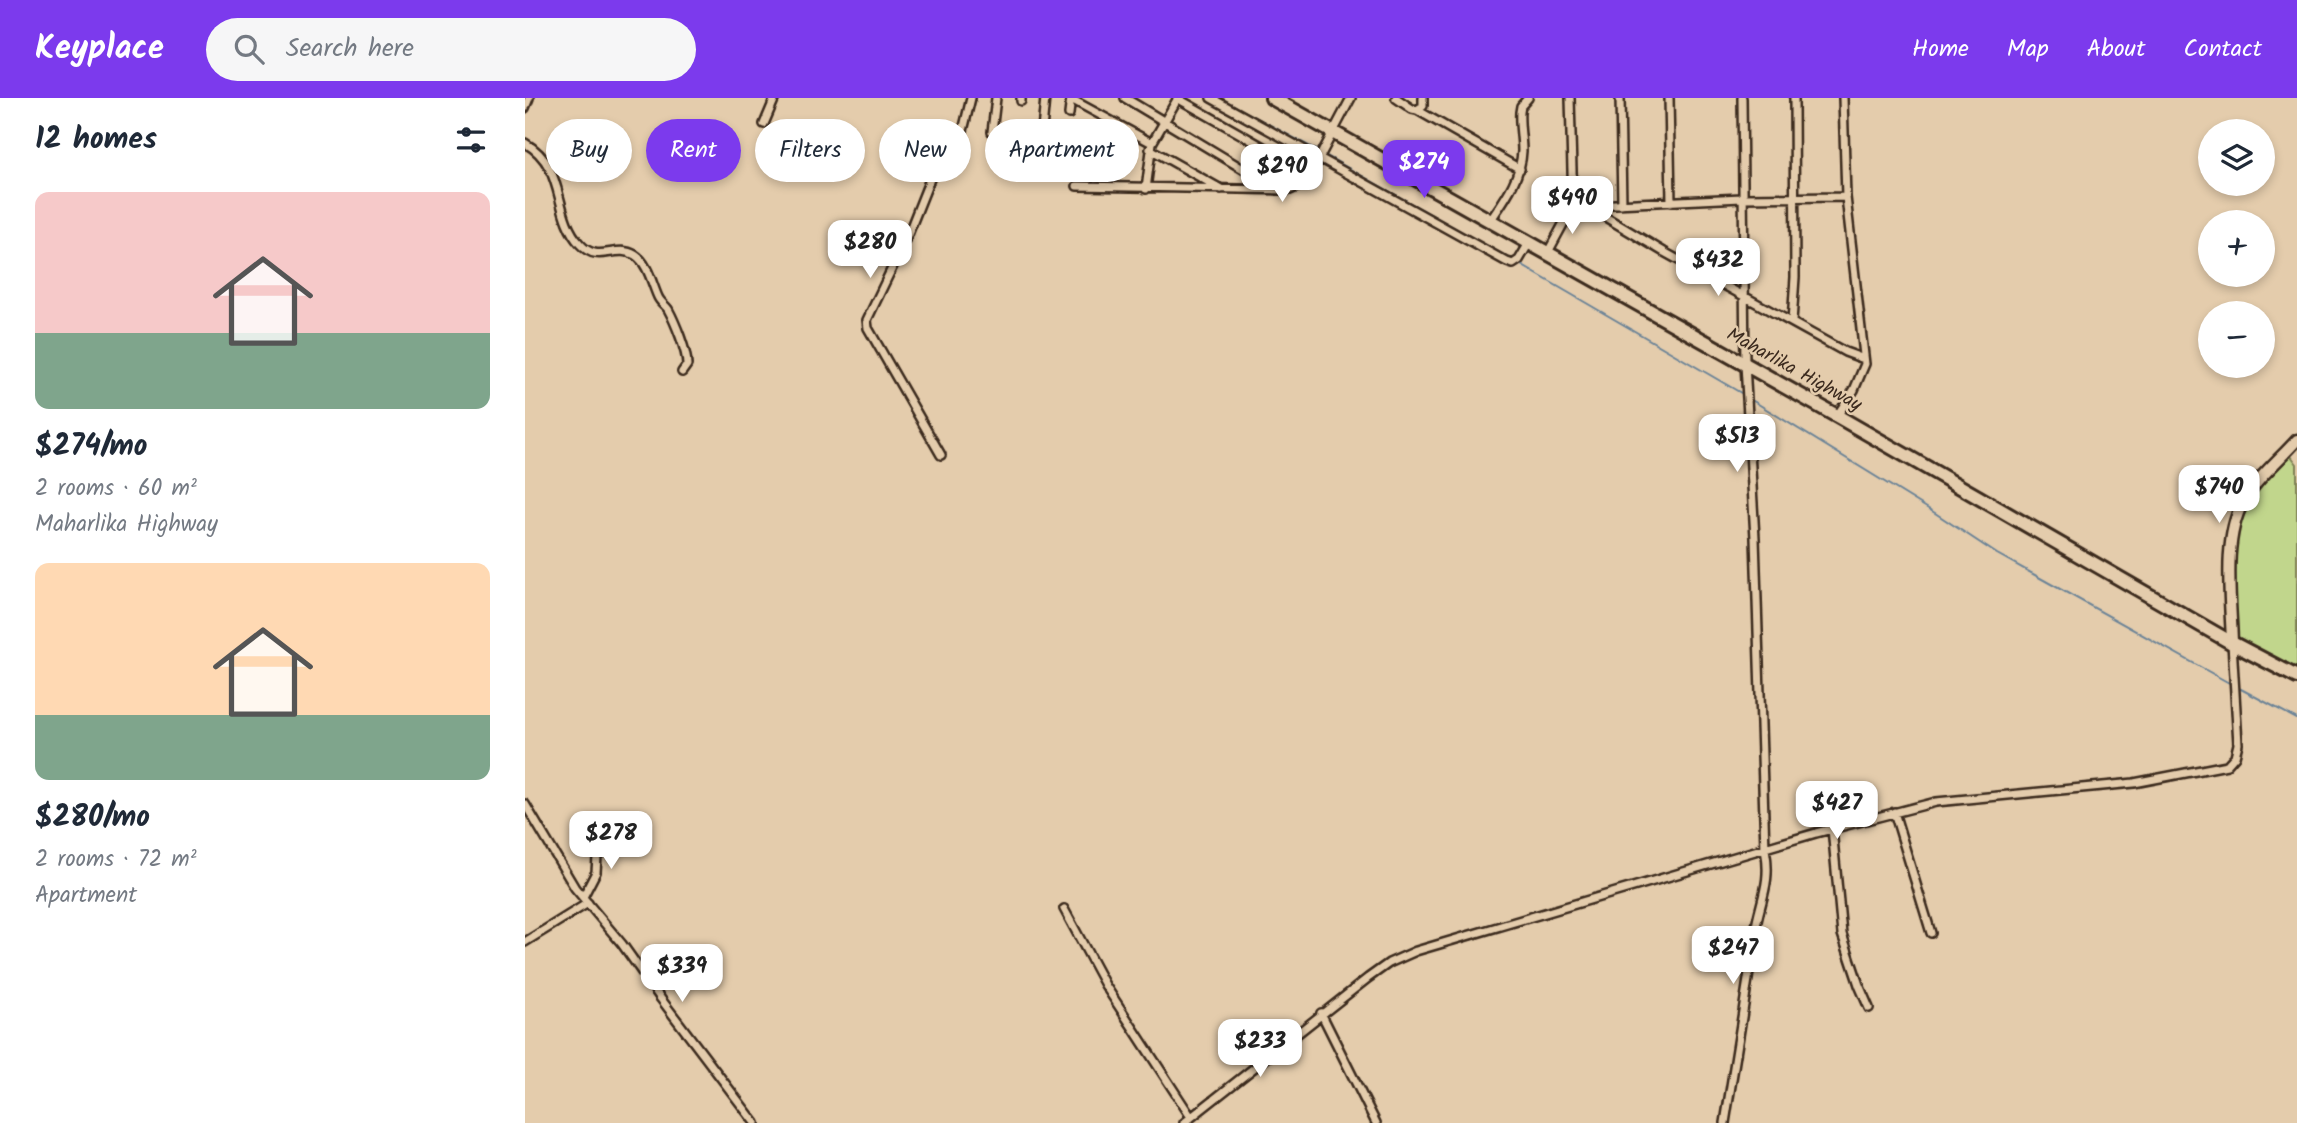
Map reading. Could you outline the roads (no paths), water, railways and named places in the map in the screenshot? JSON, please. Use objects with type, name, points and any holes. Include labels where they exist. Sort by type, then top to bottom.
[{"type":"highway","name":"Maharlika Highway","points":[[1272,98],[1837,416],[2232,643],[2297,677]]},
{"type":"street","points":[[525,108],[529,98]]},
{"type":"street","points":[[766,119],[775,98]]},
{"type":"street","points":[[941,455],[867,320],[907,237],[932,174],[962,135],[971,98]]},
{"type":"street","points":[[994,119],[996,98]]},
{"type":"street","points":[[1043,119],[1045,98]]},
{"type":"street","points":[[1069,114],[1071,98],[1221,189]]},
{"type":"street","points":[[1125,98],[1278,190]]},
{"type":"street","points":[[1146,189],[1151,146],[1177,98],[1311,174]]},
{"type":"street","points":[[1211,98],[1507,262],[1513,264],[1520,260],[1529,243]]},
{"type":"street","points":[[1077,186],[1146,189],[1300,188],[1306,183],[1351,98]]},
{"type":"street","points":[[1397,98],[1520,169]]},
{"type":"street","points":[[1417,110],[1423,106],[1423,98]]},
{"type":"street","points":[[1490,222],[1520,169],[1520,112],[1521,106],[1528,98]]},
{"type":"street","points":[[1547,254],[1573,206],[1570,98]]},
{"type":"street","points":[[1620,98],[1622,204]]},
{"type":"street","points":[[1669,98],[1671,202]]},
{"type":"street","points":[[1725,1123],[1756,926],[1766,891],[1769,867],[1765,849],[1755,538],[1745,364],[1742,98]]},
{"type":"street","points":[[1793,322],[1794,98]]},
{"type":"street","points":[[1837,416],[1865,365],[1846,197],[1843,98]]},
{"type":"street","points":[[525,143],[537,150],[550,167],[571,232],[580,244],[589,252],[599,255],[625,251],[641,261],[658,298],[668,311],[685,354],[687,365],[682,372]]},
{"type":"street","points":[[1573,206],[1742,198],[1846,197]]},
{"type":"street","points":[[1587,206],[1676,259],[1845,352],[1864,359]]},
{"type":"street","points":[[1184,1123],[1321,1013],[1389,963],[1416,951],[1894,812],[1937,803],[2134,783],[2227,765],[2235,756],[2238,744],[2232,643],[2231,571],[2234,526],[2243,502],[2297,440]]},
{"type":"street","points":[[525,804],[557,860],[585,900],[622,944],[755,1123]]},
{"type":"street","points":[[1894,812],[1931,933]]},
{"type":"street","points":[[1832,828],[1842,934],[1869,1008]]},
{"type":"street","points":[[525,942],[585,900],[596,872],[597,857],[615,831]]},
{"type":"street","points":[[1064,909],[1105,985],[1191,1117]]},
{"type":"street","points":[[1321,1013],[1376,1123]]},
{"type":"waterway","points":[[1220,98],[1318,151]]},
{"type":"waterway","points":[[1327,156],[1512,260]]},
{"type":"waterway","points":[[1521,265],[1741,393]]},
{"type":"waterway","points":[[1750,399],[1997,554],[2231,684]]},
{"type":"waterway","points":[[2239,688],[2297,719]]}]
